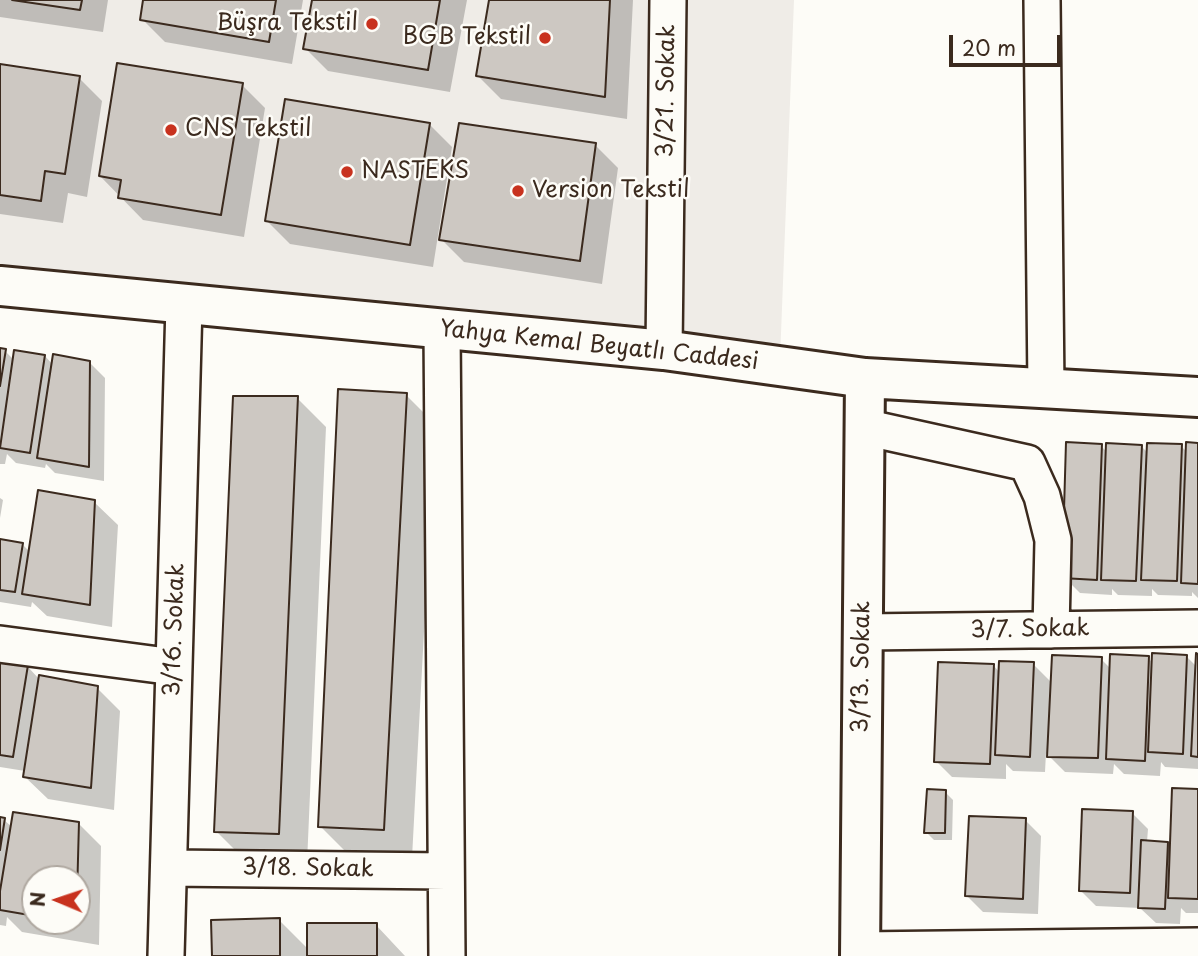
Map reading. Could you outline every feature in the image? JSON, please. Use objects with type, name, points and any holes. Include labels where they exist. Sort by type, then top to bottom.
[{"type":"street","name":"3/21. Sokak","points":[[664,350],[668,0]]},
{"type":"street","points":[[1042,0],[1046,389]]},
{"type":"street","name":"Yahya Kemal Beyatlı Caddesi","points":[[0,286],[664,350],[865,378],[1198,397]]},
{"type":"street","name":"3/16. Sokak","points":[[166,956],[184,304]]},
{"type":"street","points":[[442,329],[447,956]]},
{"type":"street","name":"3/13. Sokak","points":[[860,953],[865,378]]},
{"type":"street","points":[[864,426],[1027,463],[1042,496],[1053,540],[1051,630]]},
{"type":"street","name":"3/7. Sokak","points":[[863,632],[1198,628]]},
{"type":"street","points":[[0,643],[174,667]]},
{"type":"street","name":"3/18. Sokak","points":[[169,867],[446,871]]},
{"type":"street","points":[[860,953],[1198,946]]},
{"type":"shaded area","points":[[0,0],[794,0],[780,359],[0,287]]},
{"type":"building","points":[[12,0],[82,0],[80,10]]},
{"type":"building","points":[[143,0],[276,0],[269,42],[140,20]]},
{"type":"building","name":"Büşra Tekstil","points":[[312,0],[440,0],[428,70],[303,49]]},
{"type":"building","name":"BGB Tekstil","points":[[489,0],[610,0],[605,97],[476,76]]},
{"type":"building","name":"CNS Tekstil","points":[[117,63],[243,83],[221,215],[118,198],[121,180],[99,176]]},
{"type":"building","points":[[0,64],[80,76],[65,174],[45,171],[41,201],[0,195]]},
{"type":"building","name":"NASTEKS","points":[[285,99],[430,123],[410,245],[265,221]]},
{"type":"building","name":"Version Tekstil","points":[[459,123],[596,143],[580,261],[439,240]]},
{"type":"building","points":[[0,348],[6,349],[0,386]]},
{"type":"building","points":[[14,350],[45,355],[30,453],[0,448]]},
{"type":"building","points":[[53,354],[90,361],[89,467],[37,458]]},
{"type":"building","points":[[338,389],[407,393],[384,830],[318,827]]},
{"type":"building","points":[[233,396],[298,396],[279,834],[214,832]]},
{"type":"building","points":[[1066,442],[1102,444],[1097,580],[1062,578]]},
{"type":"building","points":[[1186,442],[1198,443],[1198,584],[1181,583]]},
{"type":"building","points":[[1106,443],[1142,445],[1136,581],[1101,580]]},
{"type":"building","points":[[1147,443],[1182,444],[1177,581],[1141,580]]},
{"type":"building","points":[[38,490],[95,500],[90,605],[22,594]]},
{"type":"building","points":[[0,539],[23,543],[15,592],[0,590]]},
{"type":"building","points":[[1152,653],[1187,655],[1183,754],[1148,752]]},
{"type":"building","points":[[1196,653],[1198,654],[1198,757],[1191,756]]},
{"type":"building","points":[[1110,654],[1149,656],[1145,761],[1106,759]]},
{"type":"building","points":[[1052,655],[1102,657],[1098,758],[1047,757]]},
{"type":"building","points":[[0,661],[28,665],[13,757],[0,755]]},
{"type":"building","points":[[999,661],[1034,662],[1030,757],[995,755]]},
{"type":"building","points":[[938,662],[994,664],[990,764],[934,762]]},
{"type":"building","points":[[39,675],[98,686],[91,788],[23,777]]},
{"type":"building","points":[[1172,788],[1198,789],[1198,899],[1168,898]]},
{"type":"building","points":[[927,789],[946,790],[945,833],[924,833]]},
{"type":"building","points":[[1082,809],[1133,811],[1130,893],[1079,891]]},
{"type":"building","points":[[13,812],[79,822],[78,865],[21,865],[21,914],[0,910],[0,891]]},
{"type":"building","points":[[969,816],[1026,818],[1023,899],[965,896]]},
{"type":"building","points":[[0,817],[5,818],[0,850]]},
{"type":"building","points":[[1141,840],[1168,842],[1165,909],[1138,908]]},
{"type":"building","points":[[280,918],[280,956],[212,956],[211,920]]},
{"type":"building","points":[[307,923],[377,923],[377,956],[307,956]]},
{"type":"place","name":"Büşra Tekstil","points":[[372,24]]},
{"type":"place","name":"BGB Tekstil","points":[[545,38]]},
{"type":"place","name":"CNS Tekstil","points":[[171,130]]},
{"type":"place","name":"NASTEKS","points":[[347,172]]},
{"type":"place","name":"Version Tekstil","points":[[518,191]]}]
